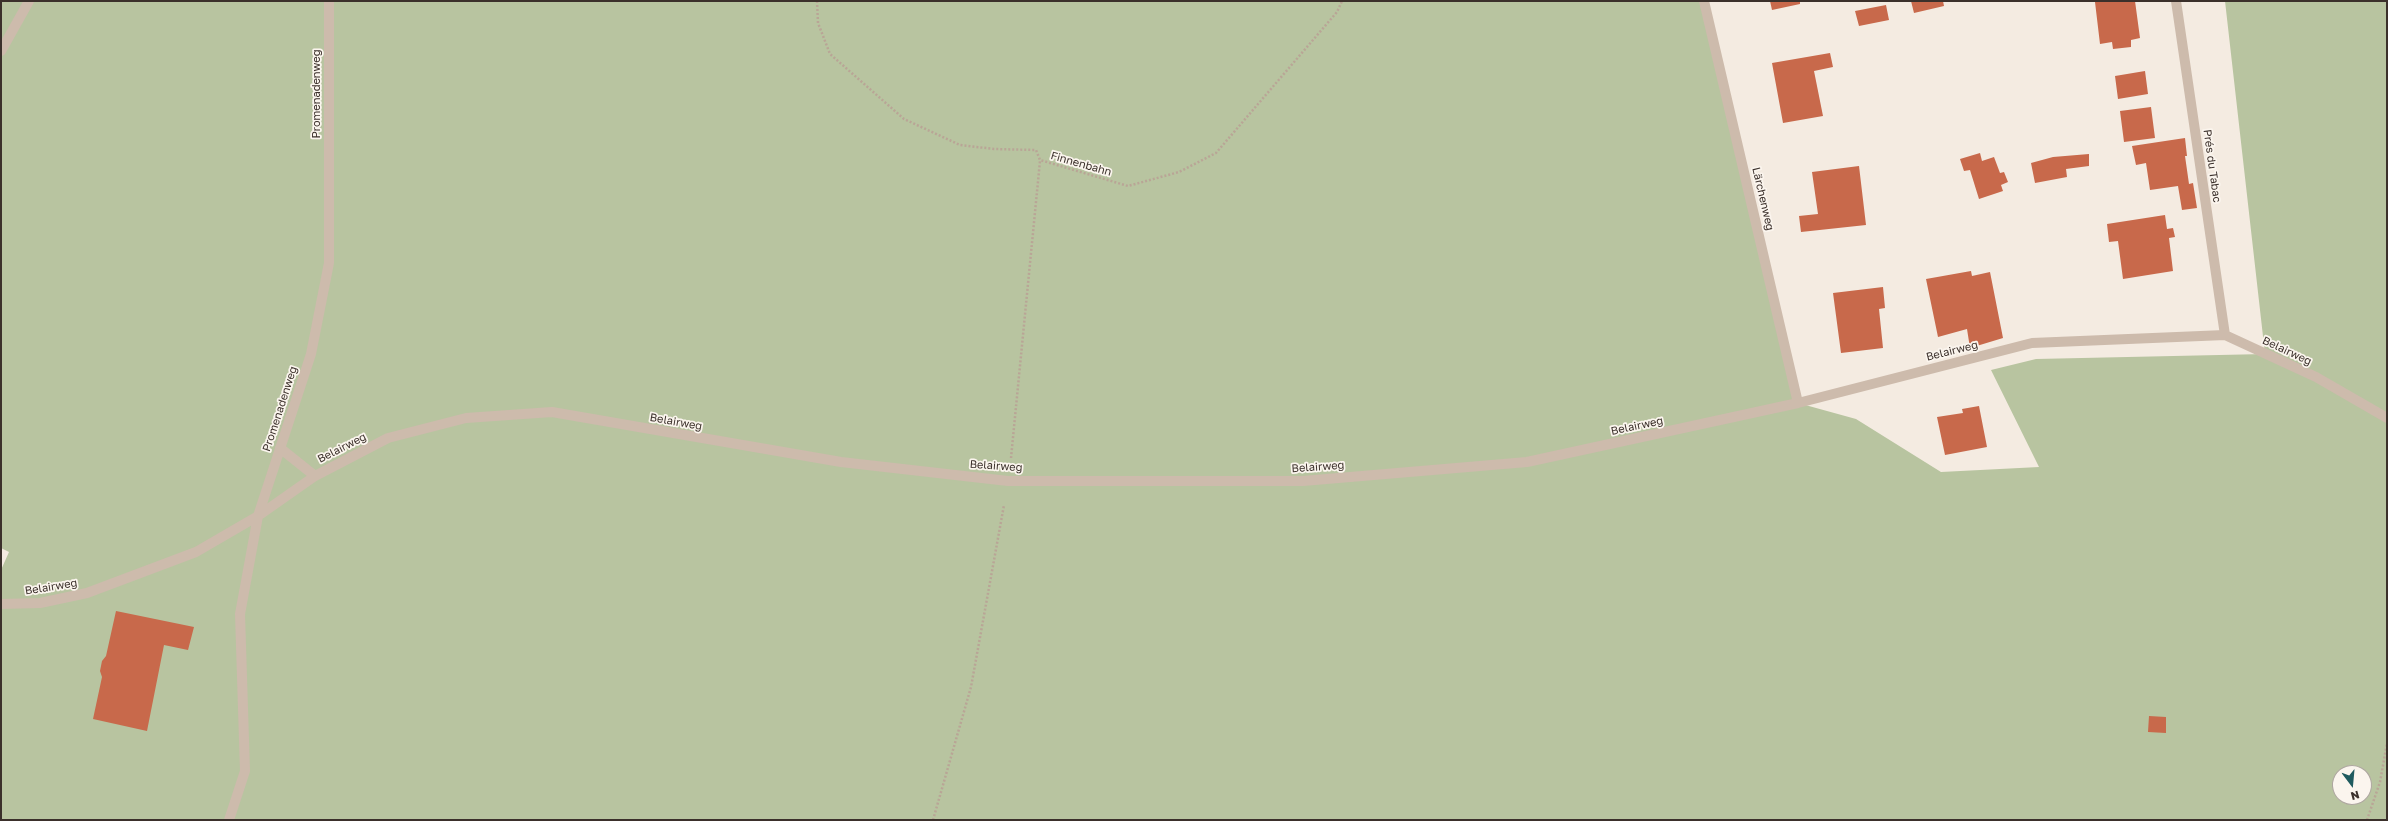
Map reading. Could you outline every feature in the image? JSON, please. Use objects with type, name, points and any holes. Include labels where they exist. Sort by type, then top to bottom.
[{"type":"street","points":[[1,51],[29,1]]},
{"type":"street","name":"Promenadenweg","points":[[229,820],[245,771],[240,614],[258,516],[311,354],[329,263],[329,1]]},
{"type":"street","name":"Lärchenweg","points":[[1704,1],[1798,403]]},
{"type":"street","name":"Prés du Tabac","points":[[2176,1],[2225,335]]},
{"type":"street","name":"Belairweg","points":[[1,604],[40,603],[87,593],[196,552],[258,516],[315,476],[388,438],[466,418],[552,412],[841,462],[1008,481],[1303,481],[1526,462],[1798,403],[2032,343],[2225,335],[2316,377],[2387,418]]},
{"type":"street","name":"Belairweg","points":[[280,448],[315,476]]},
{"type":"path","name":"Finnenbahn","points":[[817,1],[818,23],[830,54],[904,119],[960,145],[994,149],[1036,150],[1040,160],[1128,186],[1179,172],[1216,153],[1337,12],[1342,1]]},
{"type":"path","points":[[933,820],[971,687],[1008,481],[1040,160]]},
{"type":"path","points":[[2367,820],[2380,782],[2387,743]]},
{"type":"green space","points":[[1,1],[1704,1],[1798,403],[1856,419],[1941,472],[2039,467],[1991,370],[2036,359],[2265,354],[2225,1],[2387,1],[2387,820],[1,820],[1,570],[9,552],[1,548]]},
{"type":"building","points":[[1770,1],[1800,1],[1800,4],[1772,10]]},
{"type":"building","points":[[1911,1],[1943,1],[1944,6],[1914,13]]},
{"type":"building","points":[[2135,1],[2140,38],[2131,40],[2131,47],[2113,49],[2112,42],[2100,44],[2095,2]]},
{"type":"building","points":[[1886,5],[1889,20],[1859,26],[1855,11]]},
{"type":"building","points":[[1830,53],[1833,67],[1814,71],[1823,116],[1783,123],[1772,63]]},
{"type":"building","points":[[2145,71],[2148,94],[2118,99],[2115,76]]},
{"type":"building","points":[[2151,107],[2155,138],[2124,142],[2120,111]]},
{"type":"building","points":[[2185,138],[2187,156],[2185,156],[2189,184],[2193,183],[2197,208],[2182,210],[2178,186],[2150,190],[2146,163],[2136,165],[2132,146]]},
{"type":"building","points":[[1980,153],[1982,161],[1994,157],[2000,173],[2004,172],[2008,182],[2001,185],[2003,191],[1979,199],[1970,170],[1964,171],[1960,159]]},
{"type":"building","points":[[2089,154],[2089,166],[2066,169],[2067,177],[2035,183],[2031,163],[2053,157]]},
{"type":"building","points":[[1859,166],[1866,225],[1801,232],[1799,216],[1818,214],[1812,172]]},
{"type":"building","points":[[2165,215],[2167,229],[2173,228],[2175,237],[2169,238],[2173,271],[2123,279],[2118,241],[2109,242],[2107,224]]},
{"type":"building","points":[[1971,271],[1972,276],[1990,272],[2003,338],[1970,348],[1967,329],[1938,337],[1926,279]]},
{"type":"building","points":[[1883,287],[1885,308],[1879,309],[1883,348],[1841,353],[1833,293]]},
{"type":"building","points":[[1979,406],[1987,447],[1945,455],[1937,417],[1963,413],[1962,409]]},
{"type":"building","points":[[116,611],[194,627],[188,650],[164,645],[147,731],[93,719],[102,677],[100,671],[102,661],[106,656]]},
{"type":"building","points":[[2149,716],[2166,717],[2166,733],[2148,732]]}]
